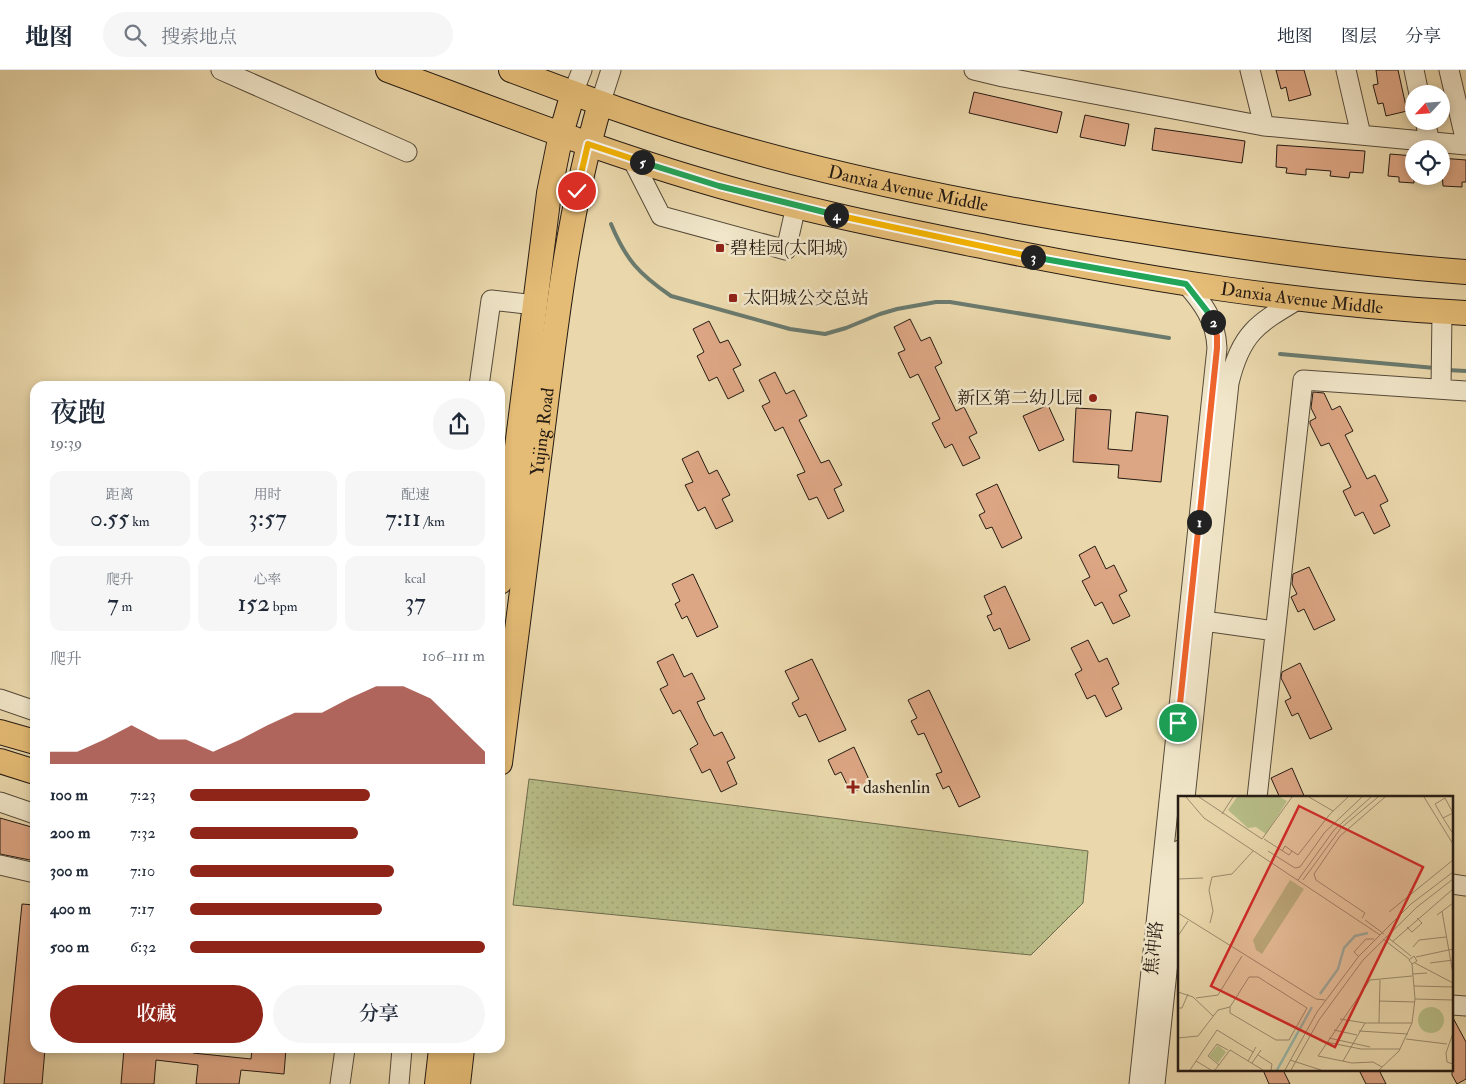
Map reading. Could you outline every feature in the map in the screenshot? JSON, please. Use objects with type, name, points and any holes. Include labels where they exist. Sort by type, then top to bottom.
[{"type":"main road","name":"Danxia Avenue Middle","points":[[388,70],[632,159],[719,186],[909,232],[1186,284],[1299,299],[1466,314]]},
{"type":"main road","name":"Danxia Avenue Middle","points":[[511,70],[600,104],[729,145],[800,164],[1039,215],[1344,261],[1466,272]]},
{"type":"main road","name":"Yujing Road","points":[[505,542],[550,193],[561,134],[573,93]]},
{"type":"main road","name":"Yujing Road","points":[[505,724],[558,309],[577,191],[600,104]]},
{"type":"main road","points":[[0,732],[30,741]]},
{"type":"main road","points":[[0,761],[30,770]]},
{"type":"main road","points":[[437,1084],[441,1053]]},
{"type":"main road","points":[[458,1084],[462,1053]]},
{"type":"street","points":[[221,70],[407,152]]},
{"type":"street","points":[[573,93],[582,70]]},
{"type":"street","points":[[600,104],[611,70]]},
{"type":"street","points":[[974,70],[1264,126],[1411,140]]},
{"type":"street","points":[[1250,70],[1264,126]]},
{"type":"street","points":[[1346,70],[1362,135]]},
{"type":"street","points":[[1414,70],[1417,85]]},
{"type":"street","points":[[1449,70],[1466,144],[1450,143]]},
{"type":"street","points":[[632,159],[661,216],[786,250],[796,206]]},
{"type":"street","name":"焦冲路","points":[[1139,1084],[1217,348],[1217,336],[1207,311],[1186,284]]},
{"type":"street","points":[[1185,796],[1229,383],[1233,366],[1242,344],[1257,327],[1299,299]]},
{"type":"street","points":[[480,381],[491,300],[535,305]]},
{"type":"street","points":[[1441,376],[1442,312]]},
{"type":"street","points":[[1257,796],[1303,380],[1441,376],[1466,391]]},
{"type":"street","points":[[1204,621],[1275,631]]},
{"type":"street","points":[[0,698],[30,709]]},
{"type":"street","points":[[0,802],[30,812]]},
{"type":"street","points":[[0,865],[30,872]]},
{"type":"street","name":"焦冲路","points":[[1155,1084],[1173,976],[1178,886]]},
{"type":"street","points":[[339,1053],[340,1084]]},
{"type":"street","points":[[399,1084],[402,1053]]},
{"type":"green space","points":[[529,779],[1088,851],[1083,903],[1031,955],[513,905]]},
{"type":"building","points":[[1276,70],[1304,70],[1311,95],[1289,101],[1286,87],[1281,89]]},
{"type":"building","points":[[1376,70],[1398,70],[1405,102],[1405,111],[1386,116],[1383,103],[1378,104],[1373,85],[1378,84]]},
{"type":"building","points":[[974,92],[1062,112],[1057,133],[969,113]]},
{"type":"building","points":[[1085,115],[1129,124],[1125,146],[1080,137]]},
{"type":"building","points":[[1155,128],[1245,141],[1242,163],[1152,150]]},
{"type":"building","points":[[1277,145],[1365,151],[1363,173],[1350,172],[1349,178],[1330,176],[1331,171],[1306,169],[1306,175],[1286,173],[1287,168],[1276,167]]},
{"type":"building","points":[[1390,154],[1405,155],[1405,182],[1399,182],[1399,177],[1388,176]]},
{"type":"building","points":[[1450,159],[1466,160],[1466,182],[1462,182],[1462,187],[1443,186],[1450,185]]},
{"type":"building","points":[[910,319],[921,341],[930,337],[942,363],[935,367],[956,411],[964,407],[977,433],[969,437],[980,458],[963,466],[952,444],[945,448],[932,423],[940,419],[918,374],[910,378],[898,353],[905,350],[894,327]]},
{"type":"building","points":[[709,321],[720,343],[728,340],[741,365],[733,369],[744,391],[728,399],[717,377],[709,381],[697,356],[704,352],[693,329]]},
{"type":"building","points":[[775,372],[786,394],[794,390],[807,416],[799,420],[821,463],[829,460],[842,485],[834,489],[844,511],[828,519],[817,497],[809,500],[797,475],[805,472],[783,427],[775,431],[762,406],[770,402],[759,380]]},
{"type":"building","points":[[1313,392],[1324,393],[1332,410],[1340,406],[1353,431],[1345,435],[1367,479],[1375,475],[1388,501],[1380,505],[1390,526],[1374,534],[1363,512],[1355,516],[1343,491],[1351,487],[1329,443],[1321,446],[1310,424],[1310,421],[1316,418],[1311,408]]},
{"type":"building","points":[[1048,405],[1064,440],[1039,451],[1023,416]]},
{"type":"building","points":[[1076,408],[1111,410],[1108,449],[1132,451],[1136,412],[1168,416],[1161,482],[1118,478],[1119,465],[1073,462]]},
{"type":"building","points":[[698,451],[709,474],[717,470],[730,495],[722,499],[733,521],[716,529],[705,507],[698,511],[685,485],[693,482],[682,459]]},
{"type":"building","points":[[997,484],[1022,538],[1002,548],[992,527],[986,529],[979,515],[985,512],[976,494]]},
{"type":"building","points":[[1095,546],[1106,569],[1114,565],[1127,591],[1119,595],[1130,616],[1113,624],[1102,602],[1095,606],[1082,581],[1090,577],[1079,555]]},
{"type":"building","points":[[1309,567],[1335,620],[1314,630],[1304,609],[1298,612],[1291,597],[1297,594],[1292,584],[1293,574]]},
{"type":"building","points":[[693,574],[718,627],[697,637],[687,616],[682,619],[675,604],[680,601],[672,584]]},
{"type":"building","points":[[1005,586],[1030,640],[1009,649],[1000,628],[994,631],[987,616],[992,614],[984,596]]},
{"type":"building","points":[[1088,640],[1099,662],[1107,658],[1119,684],[1112,688],[1122,709],[1106,717],[1095,695],[1087,699],[1075,674],[1082,670],[1071,648]]},
{"type":"building","points":[[673,654],[684,677],[692,673],[705,699],[697,702],[714,736],[722,732],[735,758],[727,762],[737,784],[721,792],[710,769],[702,773],[690,749],[698,744],[680,710],[673,714],[660,689],[668,685],[657,662]]},
{"type":"building","points":[[812,659],[846,730],[819,742],[806,714],[799,717],[792,703],[799,699],[785,671]]},
{"type":"building","points":[[1300,663],[1332,729],[1310,739],[1298,713],[1292,716],[1285,701],[1291,698],[1281,678],[1282,672]]},
{"type":"building","points":[[929,690],[980,797],[959,807],[949,786],[943,789],[936,774],[942,772],[924,733],[918,735],[911,721],[917,718],[908,700]]},
{"type":"building","points":[[854,747],[871,784],[851,793],[841,772],[835,775],[828,760]]},
{"type":"building","points":[[1292,768],[1304,796],[1279,796],[1271,778]]},
{"type":"building","points":[[0,818],[30,827],[30,860],[0,854]]},
{"type":"building","points":[[22,904],[30,905],[30,1053],[45,1053],[42,1084],[4,1084]]},
{"type":"building","points":[[1454,1020],[1466,1042],[1466,1079],[1457,1084],[1452,1072],[1454,1072]]},
{"type":"building","points":[[124,1053],[193,1053],[251,1059],[252,1053],[286,1053],[284,1074],[241,1070],[239,1084],[196,1084],[198,1065],[156,1060],[154,1084],[121,1084]]},
{"type":"building","points":[[1264,1072],[1284,1072],[1290,1084],[1269,1084]]},
{"type":"building","points":[[1360,1072],[1380,1072],[1386,1084],[1366,1084]]},
{"type":"waterway","points":[[611,224],[628,257],[650,281],[671,296],[790,329],[825,334],[897,309],[936,302],[950,302],[1169,338]]},
{"type":"waterway","points":[[1280,354],[1435,368]]},
{"type":"waterway","points":[[1447,370],[1466,371]]},
{"type":"place","name":"碧桂园(太阳城)","points":[[720,248]]},
{"type":"place","name":"太阳城公交总站","points":[[733,298]]},
{"type":"place","name":"新区第二幼儿园","points":[[1093,398]]},
{"type":"place","name":"dashenlin","points":[[853,787]]},
{"type":"route","points":[[577,191],[588,144],[719,186],[796,206],[909,232],[1186,284],[1207,311],[1214,324],[1217,348],[1178,723]]}]
